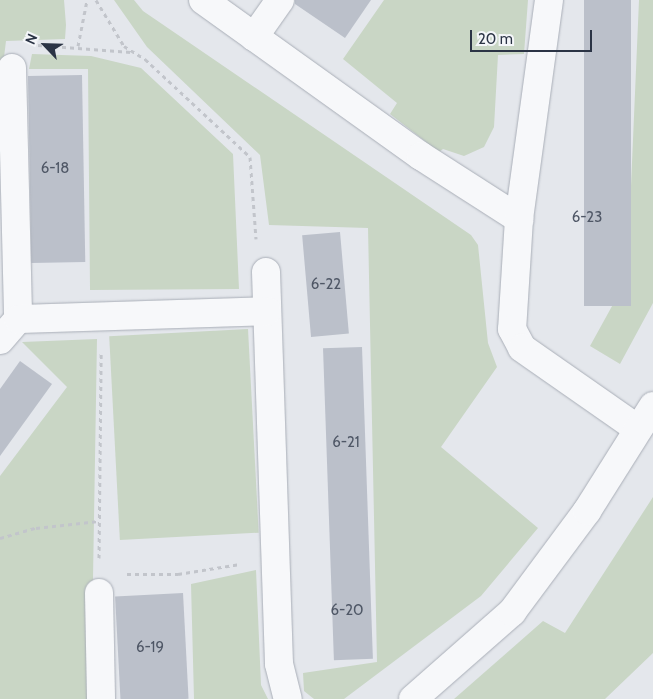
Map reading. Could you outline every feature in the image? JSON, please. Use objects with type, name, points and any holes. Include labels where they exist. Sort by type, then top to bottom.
[{"type":"street","points":[[203,0],[421,156],[519,218]]},
{"type":"street","points":[[254,37],[280,0]]},
{"type":"street","points":[[549,0],[519,218],[512,329],[522,348],[638,429]]},
{"type":"street","points":[[0,340],[18,319],[12,68]]},
{"type":"street","points":[[266,272],[279,664],[288,699]]},
{"type":"street","points":[[18,319],[267,311]]},
{"type":"street","points":[[413,699],[512,612],[587,510],[653,406]]},
{"type":"street","points":[[99,584],[101,699]]},
{"type":"path","points":[[78,46],[87,0]]},
{"type":"path","points":[[96,0],[109,26],[134,53],[250,157],[258,268],[266,272]]},
{"type":"path","points":[[12,68],[15,47],[78,46],[134,53]]},
{"type":"path","points":[[101,316],[99,584],[276,559]]},
{"type":"path","points":[[0,538],[36,528],[100,521]]},
{"type":"green space","points":[[0,0],[64,0],[66,25],[65,39],[6,41],[0,90]]},
{"type":"green space","points":[[114,0],[134,0],[143,11],[471,235],[478,245],[488,343],[497,367],[441,447],[538,528],[481,596],[344,699],[314,699],[304,691],[303,673],[377,662],[368,228],[269,225],[260,155],[147,47]]},
{"type":"green space","points":[[384,0],[528,0],[524,54],[498,55],[494,127],[484,147],[464,156],[443,149],[439,152],[390,114],[397,103],[343,59]]},
{"type":"green space","points":[[639,0],[653,0],[653,303],[620,364],[590,346],[627,279]]},
{"type":"green space","points":[[32,54],[91,56],[141,68],[233,154],[239,289],[90,290],[88,69],[29,69]]},
{"type":"green space","points":[[248,329],[259,533],[120,540],[109,336]]},
{"type":"green space","points":[[97,339],[91,699],[0,699],[0,476],[67,387],[22,342]]},
{"type":"green space","points":[[653,497],[653,653],[605,699],[454,699],[543,621],[565,633]]},
{"type":"green space","points":[[256,570],[261,685],[268,699],[194,699],[191,584]]},
{"type":"building","points":[[295,0],[371,0],[345,38],[295,4]]},
{"type":"building","points":[[584,0],[631,0],[631,306],[584,306]]},
{"type":"building","points":[[82,75],[85,262],[31,263],[28,76]]},
{"type":"building","points":[[340,232],[349,334],[311,337],[302,235]]},
{"type":"building","points":[[362,347],[373,659],[334,660],[323,348]]},
{"type":"building","points":[[20,361],[52,384],[0,456],[0,389]]},
{"type":"building","points":[[183,593],[189,699],[120,699],[115,597]]}]
